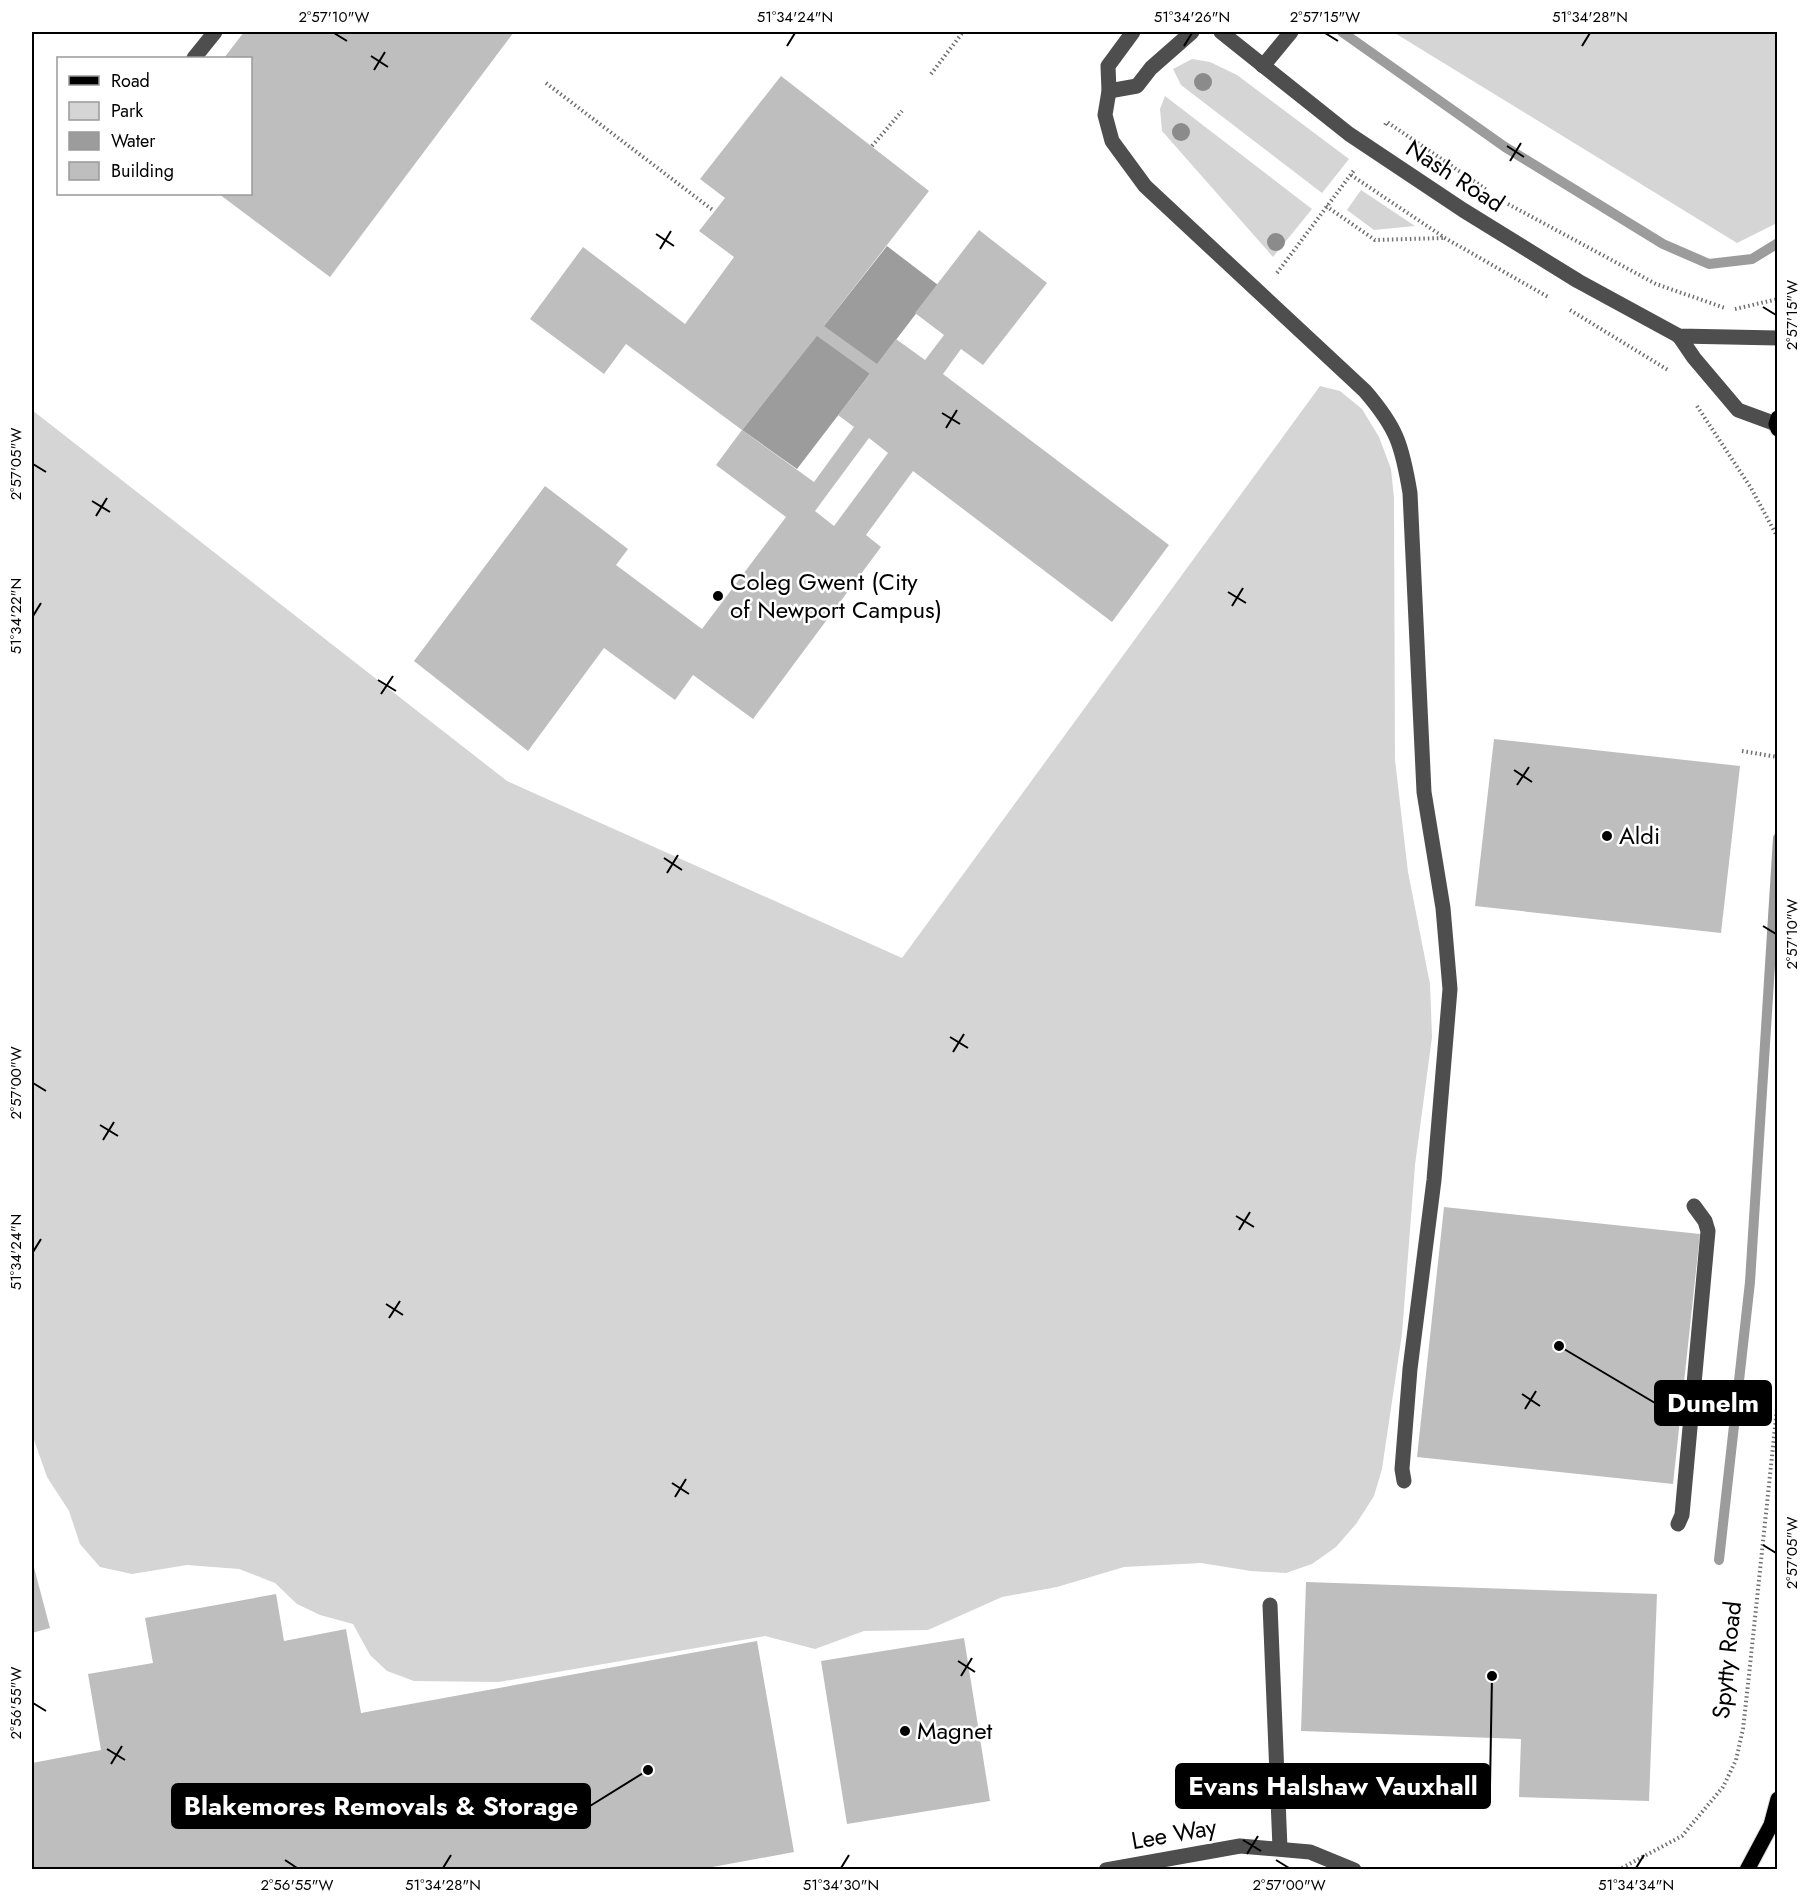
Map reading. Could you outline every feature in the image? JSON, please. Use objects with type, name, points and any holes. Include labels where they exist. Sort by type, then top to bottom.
[{"type":"main road","points":[[1747,1869],[1771,1825],[1778,1799]]},
{"type":"street","points":[[195,57],[215,32]]},
{"type":"street","points":[[1133,32],[1108,66],[1109,91],[1105,115],[1112,141],[1145,186],[1365,391],[1384,413],[1399,441],[1410,493],[1424,792],[1443,908],[1450,989],[1434,1180],[1410,1370],[1402,1469],[1404,1481]]},
{"type":"street","points":[[1109,91],[1137,86],[1151,68],[1192,32]]},
{"type":"street","name":"Nash Road","points":[[1221,32],[1350,134],[1463,210],[1578,281],[1679,336],[1694,358],[1738,410],[1777,424]]},
{"type":"street","points":[[1263,66],[1291,32]]},
{"type":"street","name":"Nash Road","points":[[1679,336],[1778,338]]},
{"type":"street","points":[[1678,1524],[1682,1515],[1708,1231],[1705,1221],[1694,1206]]},
{"type":"street","points":[[1270,1605],[1280,1848]]},
{"type":"street","name":"Lee Way","points":[[1106,1869],[1145,1866],[1240,1846],[1310,1852],[1354,1869]]},
{"type":"path","points":[[931,74],[963,32]]},
{"type":"path","points":[[546,83],[714,211]]},
{"type":"path","points":[[872,146],[902,111]]},
{"type":"path","name":"Nash Road","points":[[1387,122],[1487,191]]},
{"type":"path","points":[[1279,270],[1351,175],[1445,238],[1554,300]]},
{"type":"path","name":"Nash Road","points":[[1506,202],[1595,253],[1666,288],[1730,310],[1778,299]]},
{"type":"path","points":[[1326,206],[1375,240],[1445,238]]},
{"type":"path","points":[[1563,306],[1675,375]]},
{"type":"path","points":[[1695,403],[1751,488],[1778,538]]},
{"type":"path","points":[[1742,751],[1778,757]]},
{"type":"path","name":"Spytty Road","points":[[1618,1869],[1682,1836],[1722,1787],[1737,1760],[1748,1686],[1778,1399]]},
{"type":"green space","points":[[1393,32],[1777,32],[1777,223],[1737,243]]},
{"type":"green space","points":[[1192,59],[1210,62],[1237,75],[1349,159],[1322,193],[1181,85],[1173,69]]},
{"type":"green space","points":[[1165,96],[1312,209],[1273,257],[1162,131],[1160,109]]},
{"type":"green space","points":[[1361,190],[1415,226],[1374,230],[1347,210]]},
{"type":"green space","points":[[1320,386],[1340,391],[1362,409],[1379,437],[1391,469],[1394,498],[1395,760],[1408,872],[1430,984],[1432,1037],[1415,1165],[1402,1334],[1382,1469],[1374,1496],[1356,1524],[1336,1547],[1312,1564],[1286,1573],[1251,1571],[1201,1563],[1124,1567],[1057,1587],[1002,1597],[928,1630],[864,1631],[815,1649],[765,1636],[499,1682],[414,1681],[387,1671],[370,1655],[353,1624],[320,1615],[297,1604],[275,1583],[239,1569],[187,1565],[132,1574],[100,1567],[80,1544],[69,1511],[47,1477],[32,1434],[32,410],[507,781],[902,958]]},
{"type":"water","points":[[887,246],[938,285],[797,469],[742,430]]},
{"type":"building","points":[[244,32],[514,32],[330,277],[220,195],[252,195],[252,57],[225,57]]},
{"type":"building","points":[[781,76],[929,191],[824,326],[877,364],[896,339],[925,360],[944,335],[915,313],[979,230],[1047,283],[983,365],[961,349],[943,374],[1169,545],[1112,622],[913,471],[866,535],[881,547],[753,719],[693,675],[675,700],[604,648],[528,751],[414,661],[545,486],[628,549],[616,565],[702,629],[786,517],[716,465],[742,430],[626,344],[604,374],[530,319],[583,247],[685,324],[734,257],[699,231],[725,198],[700,179]],"holes":[[[817,336],[870,374],[838,415],[854,427],[814,482],[742,430]],[[869,438],[888,453],[834,526],[815,511]]]},
{"type":"building","points":[[1494,739],[1740,766],[1721,933],[1475,906]]},
{"type":"building","points":[[1444,1207],[1700,1234],[1673,1484],[1417,1457]]},
{"type":"building","points":[[32,1560],[50,1628],[32,1633]]},
{"type":"building","points":[[1306,1582],[1657,1594],[1649,1801],[1519,1797],[1521,1739],[1301,1731]]},
{"type":"building","points":[[276,1594],[284,1641],[346,1629],[361,1713],[757,1641],[794,1852],[696,1870],[32,1870],[32,1763],[101,1750],[88,1674],[153,1663],[145,1618]]},
{"type":"building","points":[[964,1638],[990,1801],[847,1824],[821,1661]]},
{"type":"waterway","points":[[1342,32],[1505,147],[1663,244],[1709,264],[1752,259],[1778,243]]},
{"type":"waterway","points":[[1719,1560],[1750,1282],[1778,838]]},
{"type":"place","name":"Coleg Gwent (City of Newport Campus)","points":[[718,596]]},
{"type":"place","name":"Aldi","points":[[1607,836]]},
{"type":"place","name":"Dunelm","points":[[1559,1346]]},
{"type":"place","name":"Evans Halshaw Vauxhall","points":[[1492,1676]]},
{"type":"place","name":"Magnet","points":[[905,1731]]},
{"type":"place","name":"Blakemores Removals & Storage","points":[[648,1770]]}]
